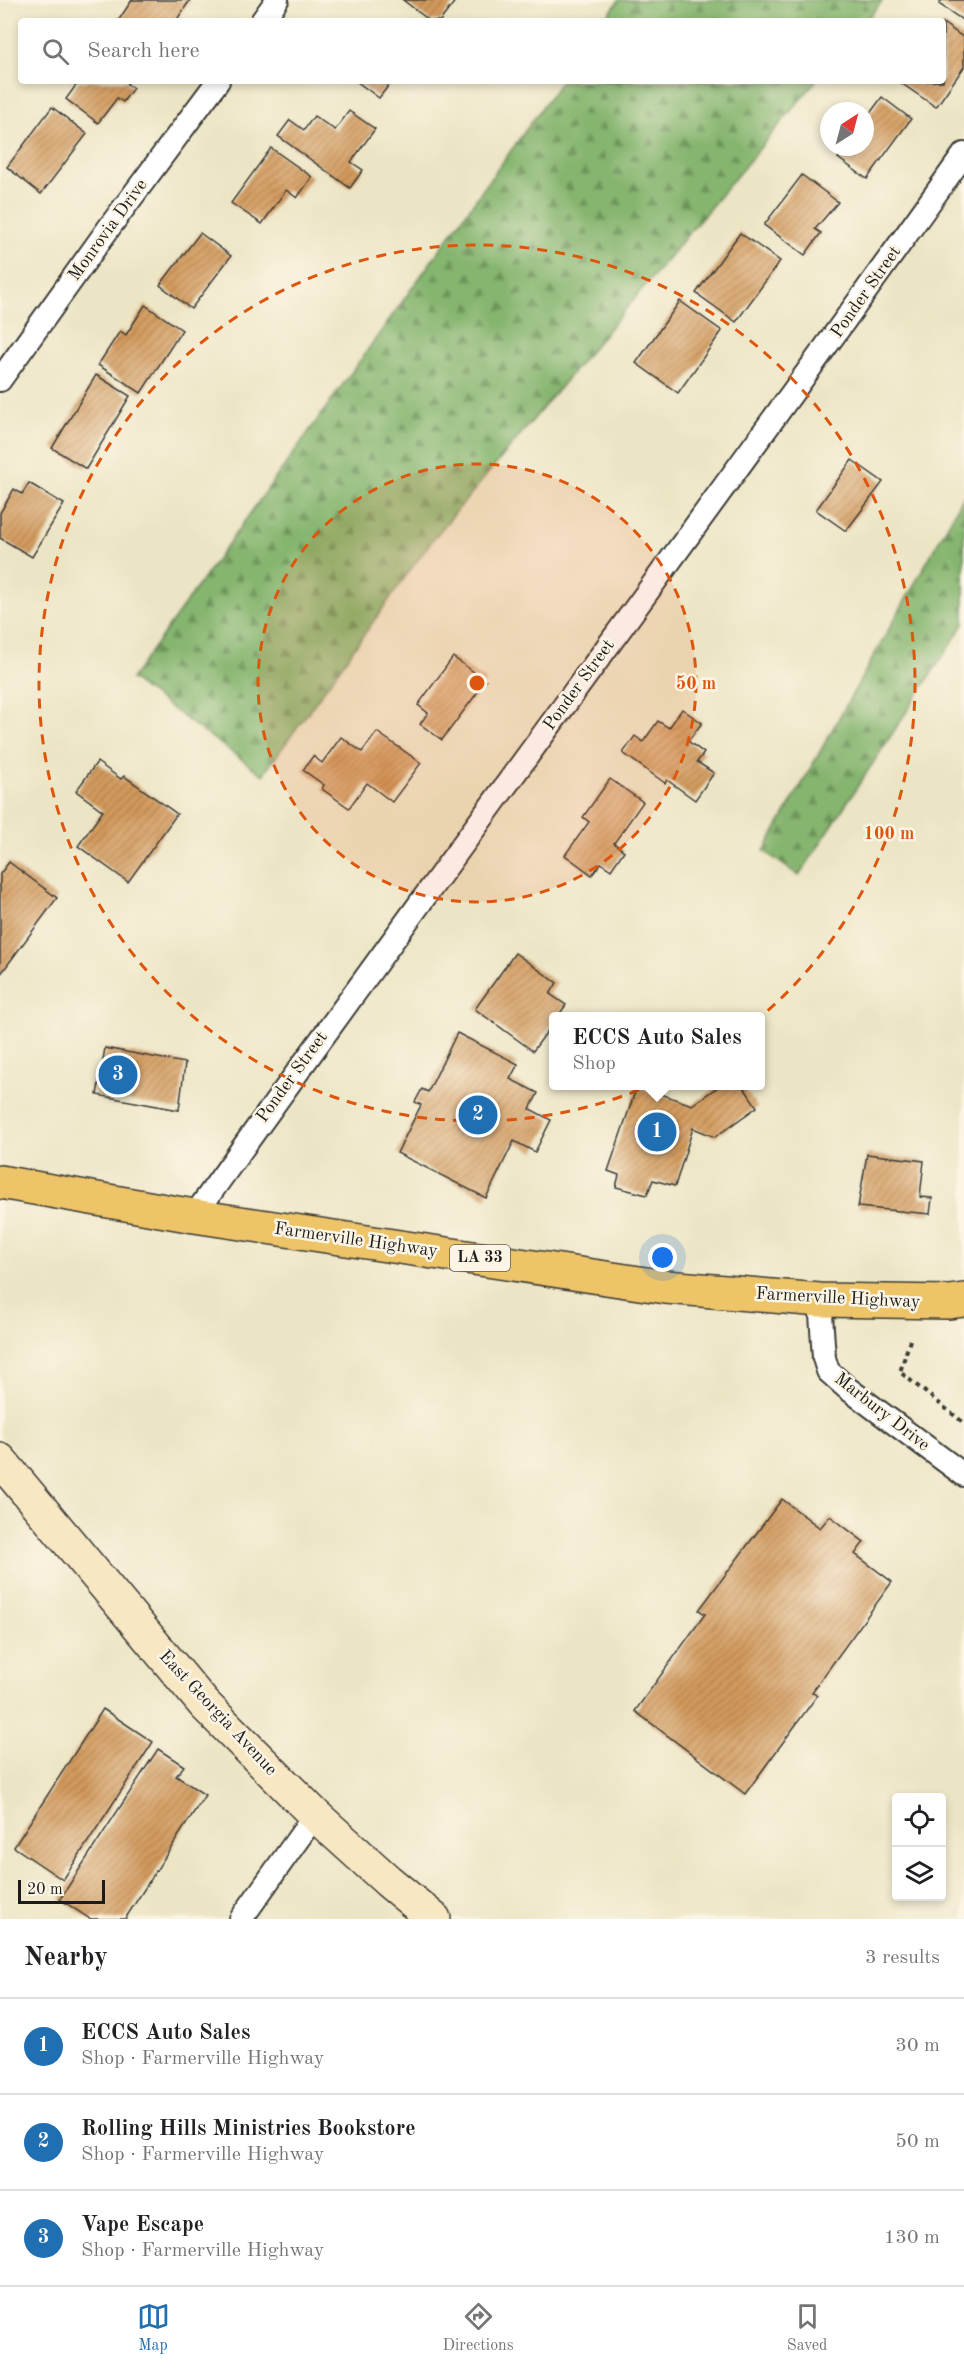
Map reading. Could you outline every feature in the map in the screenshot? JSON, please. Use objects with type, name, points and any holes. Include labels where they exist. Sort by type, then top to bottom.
[{"type":"main road","name":"Farmerville Highway","points":[[0,1182],[194,1215],[666,1287],[820,1300],[959,1295]]},
{"type":"main road","name":"East Georgia Avenue","points":[[0,1460],[204,1704],[315,1815],[434,1919]]},
{"type":"street","points":[[264,18],[278,0]]},
{"type":"street","name":"Monrovia Drive","points":[[0,380],[216,84]]},
{"type":"street","name":"Ponder Street","points":[[194,1215],[374,964],[794,394],[964,154]]},
{"type":"street","name":"Marbury Drive","points":[[820,1300],[824,1358],[828,1371],[847,1388],[964,1475]]},
{"type":"street","points":[[241,1919],[315,1815]]},
{"type":"path","points":[[910,1340],[900,1372],[964,1423]]},
{"type":"green space","points":[[619,0],[883,0],[868,18],[606,18]]},
{"type":"green space","points":[[559,84],[813,84],[430,543],[263,775],[131,679]]},
{"type":"green space","points":[[964,496],[964,624],[799,876],[764,851]]},
{"type":"building","points":[[132,0],[190,0],[178,18],[120,18]]},
{"type":"building","points":[[403,0],[456,0],[442,18],[426,18]]},
{"type":"building","points":[[942,0],[964,0],[964,21],[939,4]]},
{"type":"building","points":[[946,25],[964,38],[964,67],[936,107],[902,84],[946,84]]},
{"type":"building","points":[[77,84],[127,84],[133,88],[123,102],[117,98],[98,123],[66,99]]},
{"type":"building","points":[[360,84],[390,84],[379,98]]},
{"type":"building","points":[[882,97],[911,119],[867,179],[838,158],[839,156],[874,156],[874,108]]},
{"type":"building","points":[[52,107],[87,134],[41,194],[7,167]]},
{"type":"building","points":[[349,111],[375,129],[351,162],[363,170],[350,188],[278,136],[290,120],[304,130],[314,116],[335,130]]},
{"type":"building","points":[[271,148],[312,177],[297,198],[286,190],[262,224],[231,203]]},
{"type":"building","points":[[802,175],[838,202],[815,229],[821,233],[805,255],[764,225]]},
{"type":"building","points":[[200,233],[231,256],[191,309],[160,285]]},
{"type":"building","points":[[740,233],[780,261],[736,322],[696,293]]},
{"type":"building","points":[[680,301],[722,331],[678,393],[636,363]]},
{"type":"building","points":[[145,305],[182,330],[141,393],[98,365],[120,331],[126,335]]},
{"type":"building","points":[[96,375],[130,396],[86,469],[52,448]]},
{"type":"building","points":[[852,460],[883,482],[846,531],[816,510]]},
{"type":"building","points":[[29,483],[64,504],[32,557],[0,538],[0,513],[14,489],[22,494]]},
{"type":"building","points":[[453,657],[486,681],[442,740],[420,724],[428,713],[418,705]]},
{"type":"building","points":[[682,709],[702,723],[688,741],[704,753],[697,762],[714,773],[695,800],[667,780],[665,783],[623,753],[635,736],[643,742],[658,721],[669,728]]},
{"type":"building","points":[[377,732],[421,763],[392,802],[367,783],[349,808],[322,789],[324,785],[303,770],[313,756],[322,763],[341,737],[362,752]]},
{"type":"building","points":[[97,762],[121,779],[124,776],[177,814],[128,882],[78,846],[103,811],[76,791]]},
{"type":"building","points":[[610,779],[643,802],[614,843],[624,851],[611,870],[601,863],[592,875],[565,855],[589,822],[583,817]]},
{"type":"building","points":[[9,862],[57,898],[0,975],[0,874]]},
{"type":"building","points":[[515,953],[557,983],[550,994],[566,1005],[561,1012],[549,1012],[549,1029],[533,1051],[475,1009]]},
{"type":"building","points":[[457,1033],[518,1064],[510,1079],[538,1093],[530,1109],[551,1120],[535,1152],[514,1141],[486,1198],[397,1153],[421,1105],[415,1102],[422,1089],[428,1092]]},
{"type":"building","points":[[105,1048],[185,1063],[179,1110],[97,1095]]},
{"type":"building","points":[[636,1090],[649,1090],[692,1105],[713,1090],[746,1090],[757,1107],[715,1137],[693,1128],[675,1186],[653,1180],[647,1195],[616,1187],[619,1175],[608,1171]]},
{"type":"building","points":[[867,1154],[924,1161],[920,1197],[932,1198],[930,1214],[858,1207]]},
{"type":"building","points":[[782,1499],[820,1528],[830,1516],[864,1542],[855,1554],[892,1582],[812,1692],[817,1696],[745,1794],[635,1711],[705,1614],[699,1610]]},
{"type":"building","points":[[103,1709],[153,1742],[63,1880],[14,1847]]},
{"type":"building","points":[[158,1749],[184,1766],[176,1776],[205,1795],[125,1919],[90,1919],[60,1899]]},
{"type":"place","name":"Vape Escape","points":[[118,1075]]},
{"type":"place","name":"Rolling Hills Ministries Bookstore","points":[[478,1115]]},
{"type":"place","name":"ECCS Auto Sales","points":[[657,1132]]}]
